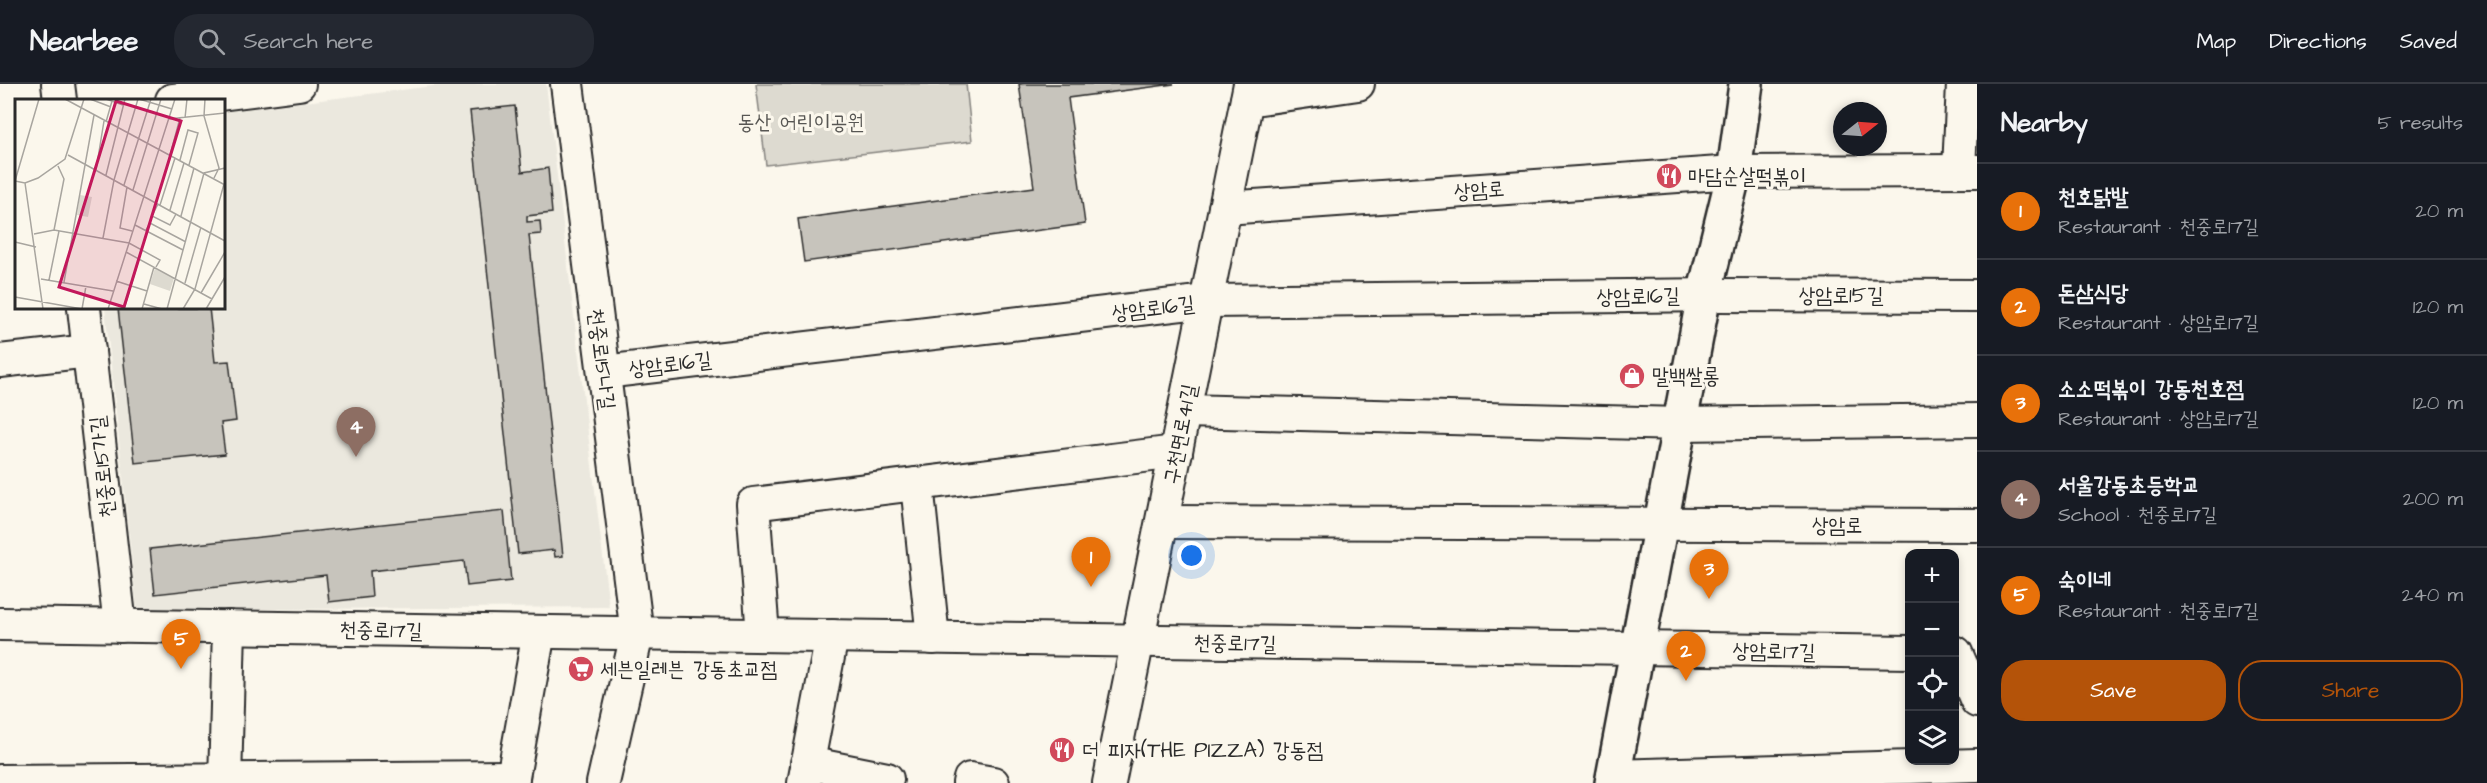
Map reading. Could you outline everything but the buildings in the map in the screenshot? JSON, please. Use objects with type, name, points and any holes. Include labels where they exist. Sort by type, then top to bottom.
[{"type":"street","points":[[58,84],[60,99]]},
{"type":"street","points":[[180,99],[299,84]]},
{"type":"street","name":"천중로15나길","points":[[567,84],[637,634]]},
{"type":"street","points":[[1248,92],[1358,84]]},
{"type":"street","points":[[1746,84],[1734,172],[1704,295],[1613,780],[1977,765]]},
{"type":"street","points":[[1963,84],[1968,170]]},
{"type":"street","name":"구천면로41길","points":[[1109,783],[1248,92]]},
{"type":"street","name":"상암로","points":[[1225,208],[1734,172],[1968,170]]},
{"type":"street","name":"상암로16길","points":[[604,372],[1207,301],[1704,295]]},
{"type":"street","name":"상암로15길","points":[[1704,295],[1977,296]]},
{"type":"street","name":"천중로15가길","points":[[84,309],[120,626]]},
{"type":"street","points":[[0,361],[89,351]]},
{"type":"street","points":[[1185,411],[1680,424],[1977,420]]},
{"type":"street","points":[[762,636],[753,504],[1176,452]]},
{"type":"street","points":[[917,484],[933,638]]},
{"type":"street","name":"상암로","points":[[1163,522],[1977,525]]},
{"type":"street","name":"천중로17길","points":[[0,624],[1638,649]]},
{"type":"street","points":[[225,781],[229,627]]},
{"type":"street","points":[[0,781],[512,780],[539,632]]},
{"type":"street","points":[[603,783],[637,634]]},
{"type":"street","points":[[832,636],[806,773],[887,779],[886,783]]},
{"type":"street","name":"상암로17길","points":[[1638,649],[1905,652]]},
{"type":"street","points":[[1963,653],[1977,701]]},
{"type":"shaded area","points":[[449,84],[546,84],[609,607],[137,610],[105,309],[225,309],[225,112]]},
{"type":"green space","name":"동산 어린이공원","points":[[756,84],[966,84],[972,141],[766,165]]},
{"type":"place","name":"마담순살떡볶이","points":[[1669,176]]},
{"type":"place","name":"말백쌀롱","points":[[1632,376]]},
{"type":"place","name":"서울강동초등학교","points":[[356,457]]},
{"type":"place","name":"천호닭발","points":[[1091,587]]},
{"type":"place","name":"소소떡볶이 강동천호점","points":[[1709,599]]},
{"type":"place","name":"숙이네","points":[[181,669]]},
{"type":"place","name":"세븐일레븐 강동초교점","points":[[581,669]]},
{"type":"place","name":"돈삼식당","points":[[1686,681]]},
{"type":"place","name":"더 피자(THE PIZZA) 강동점","points":[[1062,750]]}]
